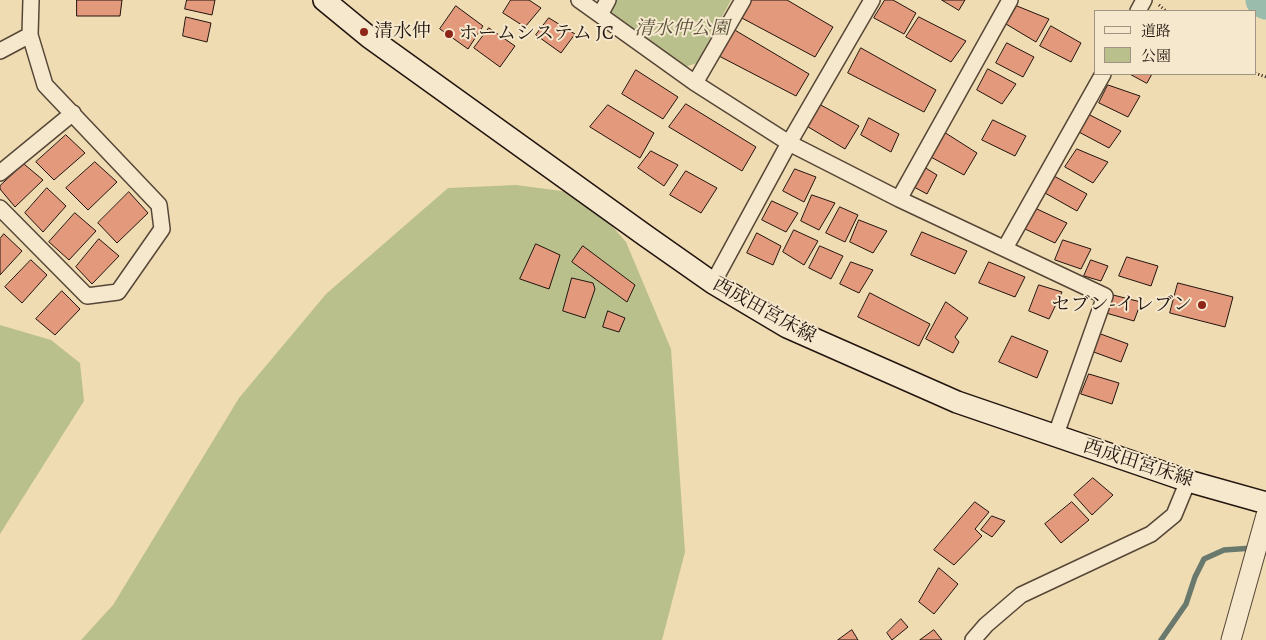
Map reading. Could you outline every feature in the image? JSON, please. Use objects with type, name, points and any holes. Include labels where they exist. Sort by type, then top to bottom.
[{"type":"main road","name":"西成田宮床線","points":[[324,0],[377,43],[713,283],[788,327],[957,402],[1054,437],[1188,481],[1266,503]]},
{"type":"street","points":[[0,208],[87,296],[118,292],[162,229],[159,205],[45,85],[30,35],[31,0]]},
{"type":"street","points":[[579,0],[695,83],[790,143],[899,199],[1105,296],[1054,437]]},
{"type":"street","points":[[600,15],[608,0]]},
{"type":"street","points":[[695,83],[743,0]]},
{"type":"street","points":[[713,283],[872,0]]},
{"type":"street","points":[[899,199],[1010,0]]},
{"type":"street","points":[[0,50],[30,35]]},
{"type":"street","points":[[1005,248],[1102,75]]},
{"type":"street","points":[[0,172],[72,113]]},
{"type":"street","points":[[973,640],[986,625],[1021,595],[1151,534],[1174,515],[1188,481]]},
{"type":"street","points":[[1231,640],[1266,515]]},
{"type":"green space","name":"清水仲公園","points":[[612,0],[731,0],[697,63],[685,67],[606,11]]},
{"type":"green space","points":[[516,185],[584,194],[626,242],[671,349],[685,552],[662,640],[81,640],[113,605],[239,398],[326,294],[448,188]]},
{"type":"green space","points":[[0,325],[51,340],[80,363],[84,401],[0,534]]},
{"type":"building","points":[[77,0],[122,0],[120,16],[77,16]]},
{"type":"building","points":[[187,0],[215,0],[212,15],[185,9]]},
{"type":"building","points":[[511,0],[529,0],[541,8],[525,27],[503,13]]},
{"type":"building","points":[[751,0],[787,0],[833,27],[815,57],[740,17]]},
{"type":"building","points":[[885,0],[893,0],[916,13],[904,34],[874,18]]},
{"type":"building","points":[[942,0],[965,0],[959,10]]},
{"type":"building","points":[[456,6],[483,26],[468,49],[440,29]]},
{"type":"building","points":[[1017,6],[1049,19],[1036,42],[1006,24]]},
{"type":"building","points":[[186,17],[211,23],[207,42],[183,36]]},
{"type":"building","points":[[919,17],[966,41],[951,62],[906,37]]},
{"type":"building","points":[[549,18],[575,34],[561,53],[536,35]]},
{"type":"building","points":[[1051,26],[1081,43],[1071,62],[1040,46]]},
{"type":"building","points":[[489,28],[515,46],[500,67],[474,48]]},
{"type":"building","points":[[733,29],[809,74],[796,96],[719,56]]},
{"type":"building","points":[[1007,43],[1034,57],[1023,77],[996,63]]},
{"type":"building","points":[[861,48],[936,90],[924,112],[848,73]]},
{"type":"building","points":[[988,69],[1016,84],[1002,104],[977,90]]},
{"type":"building","points":[[636,70],[678,97],[663,119],[622,94]]},
{"type":"building","points":[[1132,75],[1151,75],[1147,83]]},
{"type":"building","points":[[1108,85],[1140,96],[1128,117],[1099,103]]},
{"type":"building","points":[[686,104],[756,147],[742,171],[669,127]]},
{"type":"building","points":[[819,104],[859,126],[845,149],[805,125]]},
{"type":"building","points":[[608,105],[654,133],[640,158],[590,127]]},
{"type":"building","points":[[1088,114],[1121,131],[1109,148],[1077,131]]},
{"type":"building","points":[[869,118],[899,134],[891,152],[861,135]]},
{"type":"building","points":[[993,120],[1026,136],[1015,156],[982,140]]},
{"type":"building","points":[[944,132],[977,153],[964,175],[929,156]]},
{"type":"building","points":[[66,135],[85,153],[54,180],[36,162]]},
{"type":"building","points":[[1077,149],[1108,162],[1093,183],[1065,167]]},
{"type":"building","points":[[651,151],[678,165],[664,186],[638,168]]},
{"type":"building","points":[[95,162],[117,182],[88,210],[66,188]]},
{"type":"building","points":[[24,164],[43,180],[15,207],[0,189],[0,186]]},
{"type":"building","points":[[924,167],[937,175],[927,194],[912,186]]},
{"type":"building","points":[[795,169],[816,177],[804,202],[783,191]]},
{"type":"building","points":[[686,171],[717,188],[701,213],[670,195]]},
{"type":"building","points":[[1054,176],[1087,194],[1077,211],[1045,193]]},
{"type":"building","points":[[47,188],[66,206],[43,232],[25,213]]},
{"type":"building","points":[[129,192],[148,213],[117,243],[98,223]]},
{"type":"building","points":[[812,195],[835,203],[819,230],[801,221]]},
{"type":"building","points":[[772,201],[798,213],[786,232],[762,220]]},
{"type":"building","points":[[840,207],[858,215],[845,242],[826,233]]},
{"type":"building","points":[[1037,209],[1067,223],[1055,243],[1025,229]]},
{"type":"building","points":[[75,213],[96,231],[69,260],[49,242]]},
{"type":"building","points":[[859,220],[887,231],[873,253],[850,242]]},
{"type":"building","points":[[794,230],[818,241],[804,265],[783,252]]},
{"type":"building","points":[[922,232],[967,251],[955,274],[911,255]]},
{"type":"building","points":[[757,233],[781,246],[773,265],[747,253]]},
{"type":"building","points":[[4,234],[22,251],[0,275],[0,239]]},
{"type":"building","points":[[99,239],[119,256],[92,284],[76,267]]},
{"type":"building","points":[[1063,240],[1091,249],[1081,269],[1055,260]]},
{"type":"building","points":[[536,244],[560,255],[549,289],[520,279]]},
{"type":"building","points":[[583,246],[635,285],[627,302],[572,262]]},
{"type":"building","points":[[820,246],[843,256],[831,279],[809,268]]},
{"type":"building","points":[[1127,257],[1158,266],[1151,286],[1119,276]]},
{"type":"building","points":[[31,260],[47,275],[22,303],[5,287]]},
{"type":"building","points":[[1091,260],[1108,266],[1101,281],[1084,276]]},
{"type":"building","points":[[851,262],[873,270],[859,293],[840,284]]},
{"type":"building","points":[[989,262],[1025,277],[1015,297],[979,283]]},
{"type":"building","points":[[572,278],[593,283],[595,289],[585,318],[563,311]]},
{"type":"building","name":"セブン-イレブン","points":[[1178,283],[1233,297],[1225,327],[1170,313]]},
{"type":"building","points":[[1039,285],[1062,292],[1049,319],[1029,311]]},
{"type":"building","points":[[62,291],[80,309],[55,335],[36,319]]},
{"type":"building","points":[[870,293],[930,324],[919,346],[858,317]]},
{"type":"building","points":[[1113,295],[1141,302],[1134,321],[1106,313]]},
{"type":"building","points":[[946,302],[968,318],[955,337],[959,342],[953,353],[926,339]]},
{"type":"building","points":[[608,311],[625,318],[619,332],[603,327]]},
{"type":"building","points":[[1098,333],[1128,344],[1121,362],[1091,351]]},
{"type":"building","points":[[1012,336],[1048,351],[1037,378],[999,362]]},
{"type":"building","points":[[1089,374],[1119,383],[1112,404],[1081,394]]},
{"type":"building","points":[[1093,478],[1113,495],[1092,515],[1074,495]]},
{"type":"building","points":[[975,502],[989,512],[975,529],[982,536],[954,565],[934,550]]},
{"type":"building","points":[[1072,502],[1089,520],[1061,543],[1045,524]]},
{"type":"building","points":[[992,516],[1005,521],[992,537],[981,530]]},
{"type":"building","points":[[939,568],[958,584],[934,614],[919,602]]},
{"type":"building","points":[[901,619],[908,627],[892,640],[887,633]]},
{"type":"building","points":[[852,630],[858,640],[838,640]]},
{"type":"building","points":[[934,630],[942,640],[920,640]]},
{"type":"waterway","points":[[1161,640],[1186,604],[1195,577],[1204,559],[1224,550],[1253,548]]},
{"type":"place","name":"清水仲","points":[[364,32]]},
{"type":"place","name":"ホームシステム JC","points":[[449,34]]},
{"type":"place","name":"セブン-イレブン","points":[[1202,305]]}]
